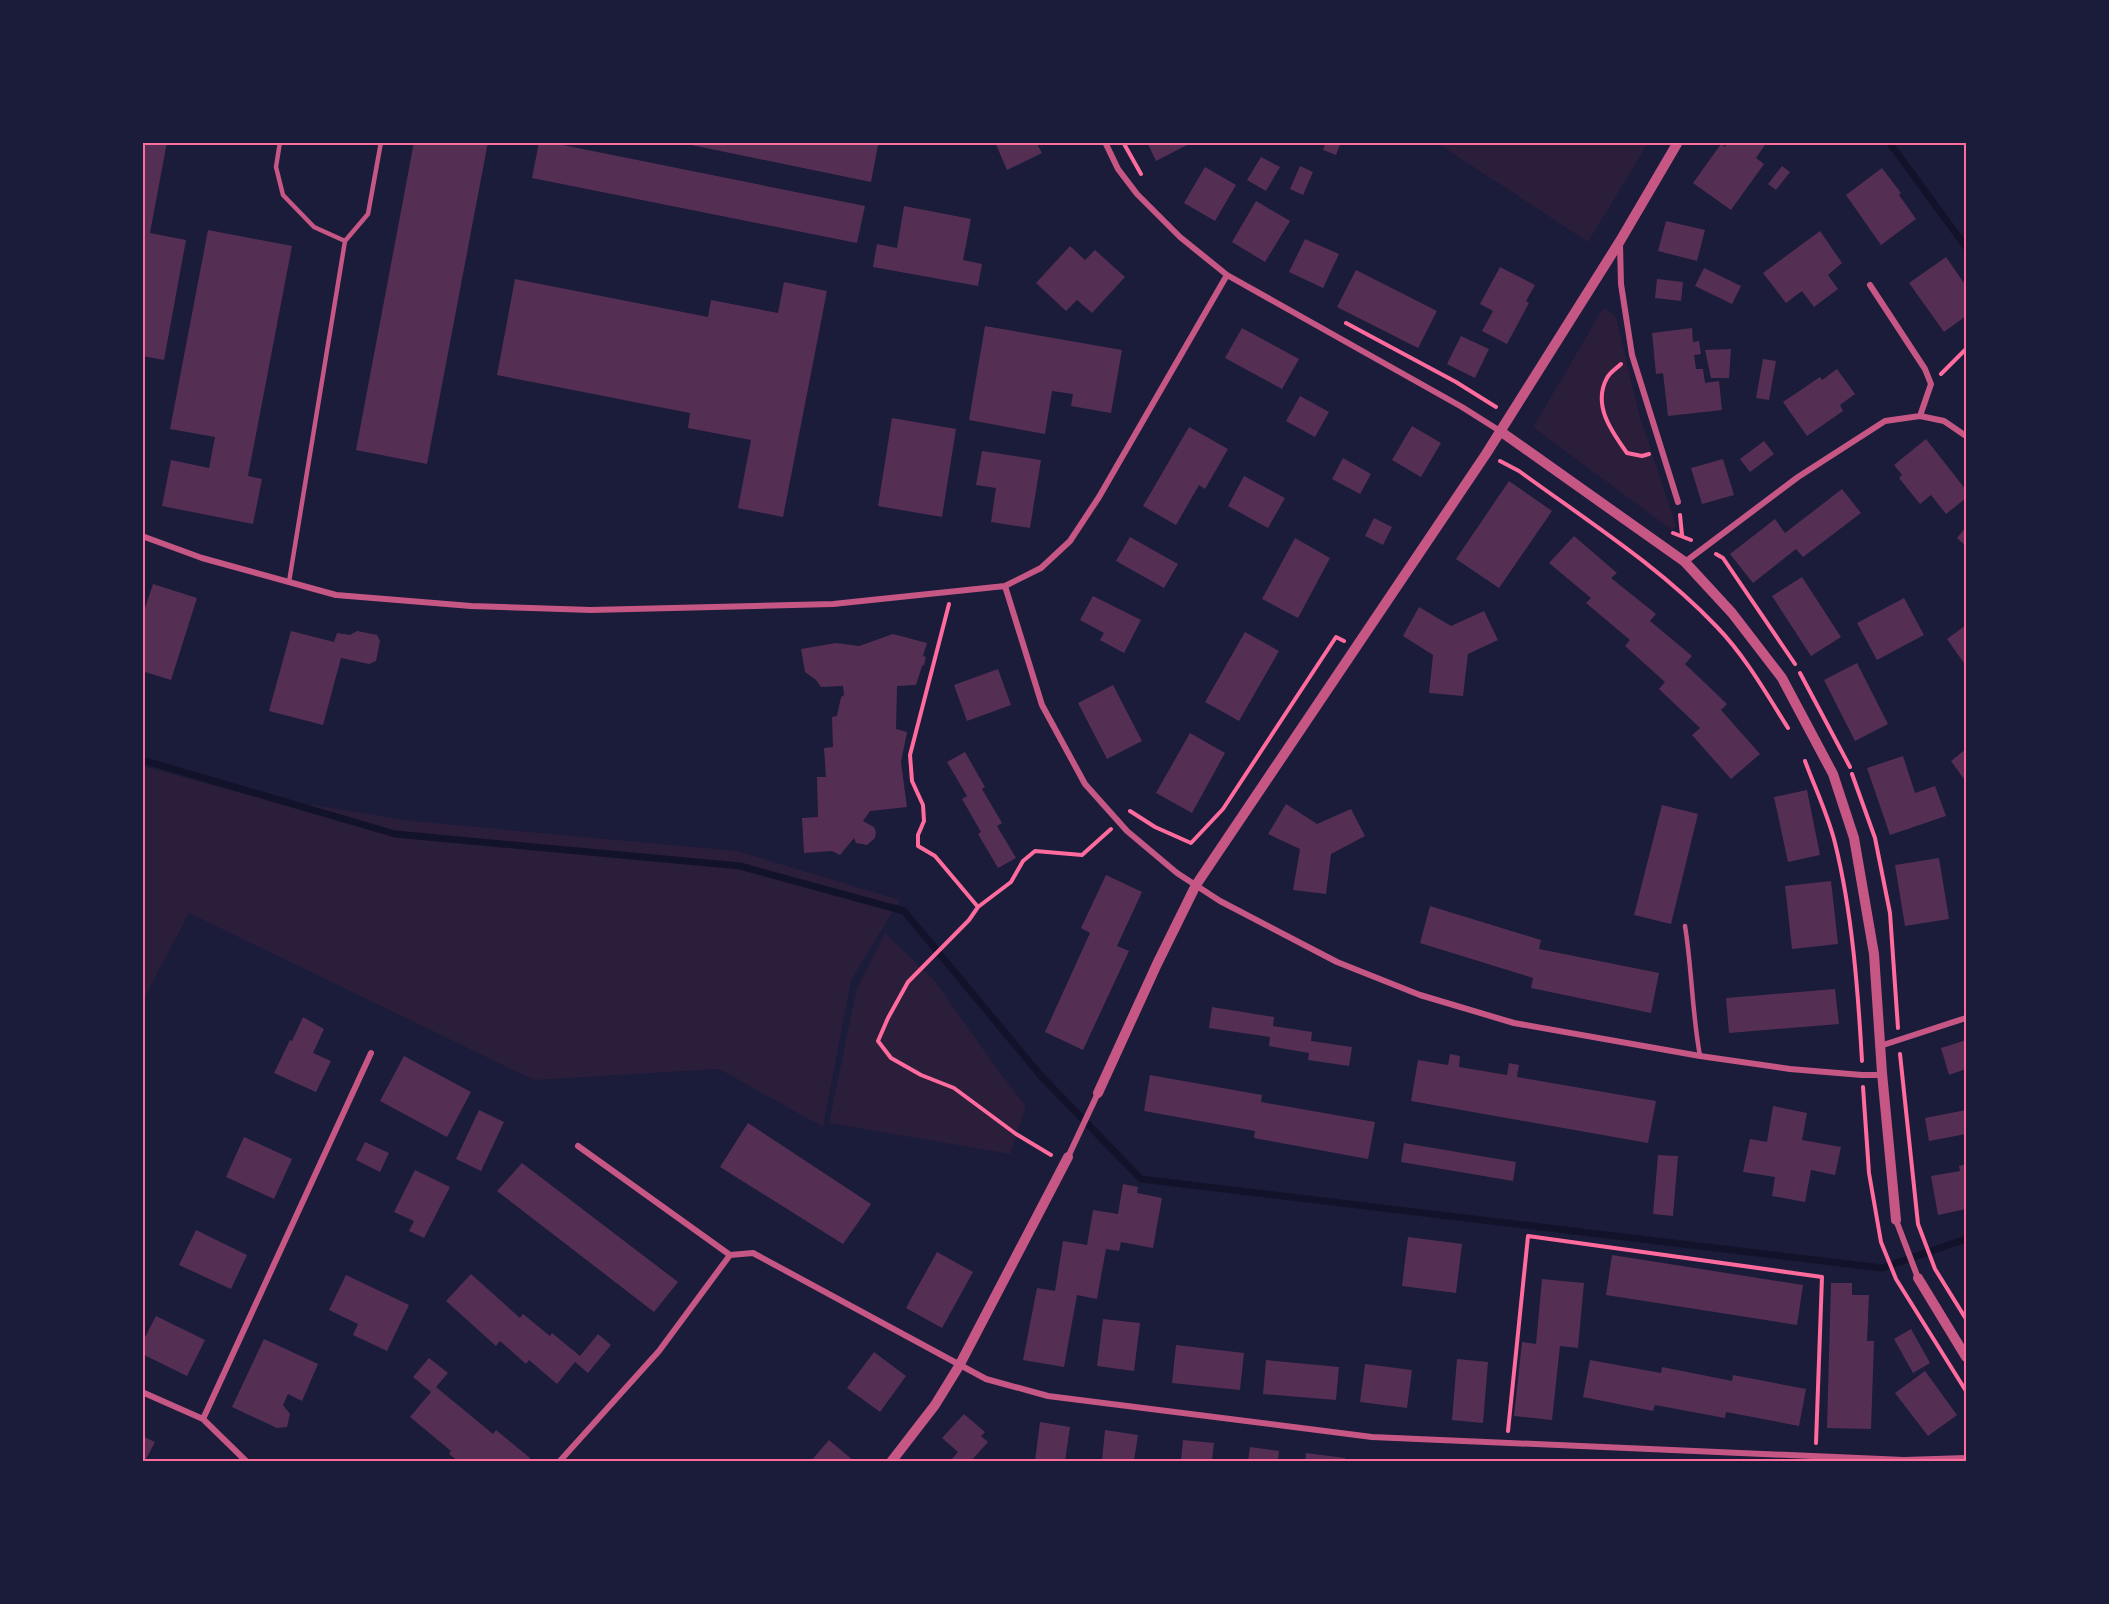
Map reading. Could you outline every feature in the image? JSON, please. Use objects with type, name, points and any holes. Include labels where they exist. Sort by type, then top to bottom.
[{"type":"street","points":[[1105,142],[1118,168],[1137,194],[1180,237],[1227,275],[1462,407],[1500,431],[1685,562],[1732,613],[1782,678],[1833,774],[1854,838],[1872,943],[1896,1220],[1917,1278],[1966,1357]]},
{"type":"street","points":[[891,1461],[934,1405],[959,1366],[1066,1160],[1156,964],[1196,885],[1486,454],[1620,241],[1678,142]]},
{"type":"street","points":[[1620,241],[1621,284],[1632,355],[1678,502]]},
{"type":"street","points":[[142,536],[202,558],[336,595],[471,606],[591,610],[833,604],[1005,586],[1041,568],[1070,541],[1099,497],[1227,275]]},
{"type":"street","points":[[1870,285],[1925,369],[1930,384],[1920,416]]},
{"type":"street","points":[[1685,562],[1798,477],[1885,421],[1920,416],[1944,421],[1966,436]]},
{"type":"street","points":[[1005,586],[1042,705],[1085,784],[1127,831],[1177,873],[1220,901],[1337,962],[1420,995],[1514,1023],[1700,1056],[1790,1069],[1862,1075],[1882,1073]]},
{"type":"street","points":[[1880,1046],[1966,1018]]},
{"type":"street","points":[[203,1419],[371,1053]]},
{"type":"street","points":[[578,1146],[730,1255],[753,1253],[959,1366],[986,1379],[1048,1396],[1372,1437],[1779,1458],[1815,1457],[1904,1461],[1966,1458]]},
{"type":"street","points":[[559,1461],[659,1351],[730,1255]]},
{"type":"street","points":[[142,1392],[203,1419],[247,1461]]},
{"type":"lane","points":[[280,142],[276,167],[283,195],[314,227],[345,241]]},
{"type":"lane","points":[[289,582],[345,241],[368,214],[381,142]]},
{"type":"lane","points":[[1685,926],[1691,960],[1694,1024],[1700,1056]]},
{"type":"path","points":[[1123,142],[1146,182]]},
{"type":"path","points":[[1342,321],[1456,382],[1510,416]]},
{"type":"path","points":[[1930,384],[1966,349]]},
{"type":"path","points":[[1632,355],[1608,376],[1603,390],[1603,414],[1627,453],[1642,456],[1661,452]]},
{"type":"path","points":[[1486,454],[1519,471],[1661,574],[1718,627],[1756,678],[1790,732]]},
{"type":"path","points":[[1678,502],[1682,535]]},
{"type":"path","points":[[1668,532],[1682,535],[1723,558],[1804,680],[1847,760],[1875,838],[1890,913],[1899,1040],[1918,1224],[1935,1269],[1966,1319]]},
{"type":"path","points":[[952,593],[910,755],[912,781],[923,805],[924,821],[918,835],[918,846],[935,856],[978,907]]},
{"type":"path","points":[[1066,1160],[1017,1134],[954,1088],[921,1075],[891,1058],[878,1041],[908,982],[969,921],[978,907],[1011,882],[1023,861],[1035,851],[1082,855],[1120,822],[1128,810],[1155,827],[1191,843],[1223,809],[1336,637],[1356,648]]},
{"type":"path","points":[[1805,760],[1835,842],[1846,900],[1859,1006],[1869,1173],[1881,1242],[1896,1279],[1966,1391]]},
{"type":"path","points":[[1506,1444],[1528,1236],[1822,1277],[1815,1457]]},
{"type":"shaded area","points":[[1437,143],[1648,143],[1588,242]]},
{"type":"shaded area","points":[[1604,307],[1616,317],[1639,414],[1676,526],[1672,530],[1533,427]]},
{"type":"shaded area","points":[[142,766],[245,794],[411,821],[737,851],[900,900],[851,980],[823,1127],[719,1069],[534,1080],[189,913],[143,1000]]},
{"type":"shaded area","points":[[885,933],[934,980],[1026,1106],[1010,1154],[829,1123],[856,991]]},
{"type":"building","points":[[142,142],[167,142],[150,233],[186,240],[164,360],[142,356]]},
{"type":"building","points":[[414,142],[488,142],[427,464],[356,450]]},
{"type":"building","points":[[539,142],[865,206],[857,243],[532,178]]},
{"type":"building","points":[[677,142],[865,142],[878,145],[871,182]]},
{"type":"building","points":[[995,142],[1036,142],[1042,153],[1007,170]]},
{"type":"building","points":[[1147,142],[1188,142],[1189,144],[1156,161]]},
{"type":"building","points":[[1326,142],[1341,142],[1336,155],[1323,150]]},
{"type":"building","points":[[1728,142],[1767,142],[1756,158],[1764,164],[1731,210],[1693,183],[1721,144],[1725,147]]},
{"type":"building","points":[[1261,157],[1280,167],[1266,191],[1247,180]]},
{"type":"building","points":[[1300,166],[1313,172],[1303,195],[1290,189]]},
{"type":"building","points":[[1782,166],[1790,172],[1776,190],[1768,184]]},
{"type":"building","points":[[1205,167],[1236,185],[1215,221],[1184,203]]},
{"type":"building","points":[[1882,168],[1901,193],[1899,195],[1916,219],[1881,245],[1846,195]]},
{"type":"building","points":[[1256,201],[1290,221],[1265,262],[1232,242]]},
{"type":"building","points":[[904,206],[971,219],[963,260],[982,264],[978,286],[873,267],[877,244],[897,248]]},
{"type":"building","points":[[1666,221],[1705,230],[1697,261],[1658,251]]},
{"type":"building","points":[[208,230],[292,246],[248,476],[262,479],[253,524],[162,506],[171,460],[209,468],[215,437],[170,429]]},
{"type":"building","points":[[1820,231],[1842,263],[1828,275],[1838,289],[1814,307],[1802,291],[1786,303],[1763,273]]},
{"type":"building","points":[[1305,239],[1339,254],[1323,288],[1289,272]]},
{"type":"building","points":[[1070,246],[1085,260],[1095,250],[1125,277],[1092,313],[1077,300],[1066,311],[1036,283]]},
{"type":"building","points":[[1946,257],[1966,286],[1966,316],[1944,332],[1909,283]]},
{"type":"building","points":[[1500,267],[1535,285],[1526,301],[1529,303],[1507,344],[1482,331],[1493,311],[1480,304]]},
{"type":"building","points":[[1704,268],[1741,286],[1732,304],[1695,286]]},
{"type":"building","points":[[1356,270],[1437,311],[1418,348],[1337,307]]},
{"type":"building","points":[[515,279],[708,317],[711,300],[778,313],[784,282],[827,291],[783,517],[738,508],[751,440],[688,428],[690,413],[497,375]]},
{"type":"building","points":[[1657,279],[1683,282],[1681,301],[1655,298]]},
{"type":"building","points":[[985,326],[1122,350],[1111,413],[1071,406],[1073,394],[1052,391],[1045,434],[969,420]]},
{"type":"building","points":[[1242,328],[1299,359],[1282,389],[1225,358]]},
{"type":"building","points":[[1692,328],[1693,342],[1699,341],[1701,354],[1694,355],[1696,369],[1703,369],[1705,383],[1719,381],[1722,410],[1668,416],[1663,373],[1656,374],[1652,333]]},
{"type":"building","points":[[1461,336],[1489,349],[1475,378],[1447,364]]},
{"type":"building","points":[[1731,349],[1729,378],[1711,378],[1705,350]]},
{"type":"building","points":[[1763,359],[1776,361],[1769,400],[1756,398]]},
{"type":"building","points":[[1837,369],[1855,394],[1840,405],[1843,411],[1807,436],[1783,402],[1820,377],[1822,380]]},
{"type":"building","points":[[1300,396],[1329,412],[1315,437],[1286,421]]},
{"type":"building","points":[[892,418],[956,429],[942,517],[878,506]]},
{"type":"building","points":[[1412,426],[1441,443],[1421,477],[1392,460]]},
{"type":"building","points":[[1189,427],[1228,449],[1205,489],[1199,485],[1176,525],[1143,506]]},
{"type":"building","points":[[1926,439],[1966,490],[1966,498],[1946,514],[1931,495],[1920,504],[1899,478],[1902,475],[1894,465]]},
{"type":"building","points":[[1764,441],[1774,454],[1750,472],[1740,459]]},
{"type":"building","points":[[982,451],[1041,460],[1030,528],[991,522],[996,488],[976,485]]},
{"type":"building","points":[[1343,458],[1371,474],[1360,494],[1332,479]]},
{"type":"building","points":[[1723,459],[1734,495],[1702,504],[1691,468]]},
{"type":"building","points":[[1244,476],[1285,498],[1268,528],[1228,506]]},
{"type":"building","points":[[1509,481],[1552,511],[1499,588],[1456,559]]},
{"type":"building","points":[[1842,489],[1861,513],[1803,557],[1796,549],[1753,583],[1730,554],[1775,519],[1785,533]]},
{"type":"building","points":[[1374,518],[1392,527],[1383,545],[1365,536]]},
{"type":"building","points":[[1966,527],[1966,546],[1957,538]]},
{"type":"building","points":[[1574,536],[1617,573],[1611,578],[1656,614],[1650,621],[1692,656],[1685,664],[1727,704],[1721,710],[1760,754],[1731,779],[1692,735],[1700,728],[1659,689],[1665,682],[1625,646],[1630,640],[1586,603],[1591,598],[1549,563]]},
{"type":"building","points":[[1130,537],[1178,564],[1164,588],[1116,561]]},
{"type":"building","points":[[1295,538],[1330,558],[1298,618],[1262,599]]},
{"type":"building","points":[[1802,577],[1841,637],[1811,656],[1772,596]]},
{"type":"building","points":[[153,584],[197,598],[171,680],[142,671],[142,617]]},
{"type":"building","points":[[1093,596],[1141,620],[1124,653],[1100,640],[1104,633],[1080,620]]},
{"type":"building","points":[[1904,598],[1924,635],[1877,660],[1857,623]]},
{"type":"building","points":[[1419,607],[1451,626],[1484,611],[1498,640],[1468,654],[1463,696],[1429,693],[1433,655],[1403,636]]},
{"type":"building","points":[[1966,625],[1966,666],[1947,639]]},
{"type":"building","points":[[291,631],[334,642],[337,633],[350,635],[357,631],[377,635],[380,641],[376,661],[369,664],[341,658],[323,725],[269,711]]},
{"type":"building","points":[[1245,632],[1279,651],[1239,721],[1205,702]]},
{"type":"building","points":[[893,634],[927,643],[923,656],[926,657],[924,665],[916,685],[897,686],[896,729],[907,732],[901,762],[907,807],[870,811],[863,821],[874,827],[876,832],[875,838],[867,845],[856,843],[854,838],[840,855],[832,851],[804,853],[802,818],[818,817],[817,777],[826,777],[824,748],[833,747],[832,717],[837,716],[841,697],[844,695],[843,686],[821,687],[805,672],[801,649],[836,643],[859,646]]},
{"type":"building","points":[[1857,663],[1888,724],[1855,741],[1824,680]]},
{"type":"building","points":[[998,669],[1011,705],[967,721],[954,685]]},
{"type":"building","points":[[1113,685],[1142,741],[1107,759],[1078,703]]},
{"type":"building","points":[[1190,733],[1225,753],[1192,813],[1156,793]]},
{"type":"building","points":[[1966,749],[1966,782],[1951,761]]},
{"type":"building","points":[[965,752],[985,787],[982,789],[1002,823],[997,826],[1016,858],[998,868],[978,834],[981,832],[962,799],[967,796],[947,762]]},
{"type":"building","points":[[1903,756],[1915,793],[1935,786],[1946,816],[1890,835],[1867,768]]},
{"type":"building","points":[[1807,790],[1820,855],[1788,862],[1774,797]]},
{"type":"building","points":[[1286,804],[1317,824],[1351,809],[1365,836],[1331,854],[1326,894],[1293,890],[1300,849],[1268,834]]},
{"type":"building","points":[[1662,805],[1698,814],[1671,924],[1634,915]]},
{"type":"building","points":[[1939,858],[1949,919],[1905,926],[1895,865]]},
{"type":"building","points":[[1106,875],[1142,892],[1117,946],[1129,951],[1083,1050],[1045,1032],[1090,933],[1081,928]]},
{"type":"building","points":[[1831,881],[1838,944],[1792,949],[1785,886]]},
{"type":"building","points":[[1430,906],[1541,940],[1539,949],[1659,973],[1651,1013],[1531,988],[1533,978],[1420,943]]},
{"type":"building","points":[[1835,989],[1839,1024],[1729,1033],[1726,998]]},
{"type":"building","points":[[1212,1007],[1274,1017],[1273,1026],[1312,1032],[1311,1041],[1352,1047],[1349,1066],[1308,1060],[1309,1053],[1269,1046],[1270,1037],[1209,1028]]},
{"type":"building","points":[[303,1017],[324,1029],[313,1053],[331,1061],[316,1092],[274,1073]]},
{"type":"building","points":[[1966,1040],[1966,1069],[1949,1075],[1941,1048]]},
{"type":"building","points":[[1450,1054],[1460,1056],[1459,1067],[1507,1075],[1509,1063],[1519,1065],[1517,1077],[1656,1101],[1648,1143],[1411,1101],[1418,1060],[1448,1065]]},
{"type":"building","points":[[404,1056],[471,1092],[447,1137],[380,1101]]},
{"type":"building","points":[[1150,1075],[1262,1095],[1261,1102],[1375,1122],[1368,1159],[1254,1138],[1255,1131],[1144,1111]]},
{"type":"building","points":[[1773,1106],[1807,1113],[1802,1140],[1841,1147],[1835,1175],[1811,1170],[1805,1202],[1772,1196],[1775,1177],[1743,1172],[1750,1139],[1767,1142]]},
{"type":"building","points":[[479,1110],[504,1122],[481,1171],[456,1159]]},
{"type":"building","points":[[1966,1110],[1966,1134],[1929,1141],[1925,1118]]},
{"type":"building","points":[[748,1123],[871,1204],[843,1244],[720,1167]]},
{"type":"building","points":[[244,1137],[292,1159],[274,1199],[226,1177]]},
{"type":"building","points":[[365,1142],[389,1153],[380,1172],[356,1160]]},
{"type":"building","points":[[1404,1143],[1516,1162],[1513,1181],[1401,1162]]},
{"type":"building","points":[[1658,1155],[1678,1156],[1673,1216],[1653,1214]]},
{"type":"building","points":[[522,1163],[678,1282],[654,1312],[497,1191]]},
{"type":"building","points":[[1966,1164],[1966,1209],[1938,1215],[1931,1176],[1960,1171],[1959,1166]]},
{"type":"building","points":[[415,1170],[450,1187],[424,1238],[409,1231],[414,1221],[394,1212]]},
{"type":"building","points":[[1123,1184],[1138,1187],[1137,1193],[1162,1198],[1153,1248],[1121,1242],[1119,1251],[1106,1249],[1097,1299],[1077,1295],[1064,1367],[1023,1360],[1037,1288],[1055,1291],[1063,1241],[1087,1245],[1093,1210],[1118,1214]]},
{"type":"building","points":[[196,1230],[247,1255],[231,1289],[179,1265]]},
{"type":"building","points":[[1408,1237],[1462,1244],[1456,1293],[1402,1286]]},
{"type":"building","points":[[937,1252],[973,1272],[942,1328],[906,1308]]},
{"type":"building","points":[[1612,1255],[1803,1285],[1797,1325],[1606,1295]]},
{"type":"building","points":[[471,1274],[520,1318],[523,1314],[550,1336],[552,1333],[580,1356],[598,1334],[611,1345],[588,1373],[575,1362],[557,1384],[529,1360],[526,1364],[500,1341],[496,1346],[446,1301]]},
{"type":"building","points":[[346,1275],[409,1305],[387,1351],[353,1335],[358,1324],[329,1310]]},
{"type":"building","points":[[1542,1279],[1584,1283],[1578,1348],[1560,1346],[1552,1420],[1514,1416],[1522,1342],[1536,1344]]},
{"type":"building","points":[[1831,1283],[1852,1283],[1852,1295],[1869,1295],[1867,1341],[1874,1341],[1871,1429],[1827,1428]]},
{"type":"building","points":[[156,1316],[205,1340],[187,1376],[142,1354],[142,1343]]},
{"type":"building","points":[[1103,1319],[1140,1323],[1134,1371],[1097,1366]]},
{"type":"building","points":[[1911,1329],[1930,1363],[1913,1373],[1894,1339]]},
{"type":"building","points":[[264,1339],[318,1364],[302,1401],[288,1394],[283,1405],[290,1414],[287,1427],[277,1428],[232,1407]]},
{"type":"building","points":[[1176,1345],[1244,1353],[1240,1390],[1172,1383]]},
{"type":"building","points":[[874,1352],[906,1376],[880,1412],[847,1388]]},
{"type":"building","points":[[429,1358],[448,1373],[436,1387],[493,1434],[496,1430],[530,1458],[527,1461],[458,1461],[449,1454],[451,1451],[410,1417],[431,1392],[413,1377]]},
{"type":"building","points":[[1457,1359],[1488,1362],[1483,1423],[1452,1420]]},
{"type":"building","points":[[1266,1360],[1339,1367],[1336,1400],[1263,1394]]},
{"type":"building","points":[[1590,1360],[1661,1373],[1662,1367],[1732,1381],[1733,1375],[1806,1389],[1799,1426],[1726,1412],[1725,1418],[1655,1405],[1653,1411],[1583,1397]]},
{"type":"building","points":[[1365,1364],[1412,1370],[1407,1408],[1360,1402]]},
{"type":"building","points":[[1925,1371],[1957,1415],[1928,1436],[1895,1393]]},
{"type":"building","points":[[964,1414],[985,1432],[981,1436],[988,1442],[971,1461],[952,1461],[958,1452],[942,1438]]},
{"type":"building","points":[[1040,1422],[1070,1427],[1065,1461],[1035,1461]]},
{"type":"building","points":[[1105,1430],[1138,1435],[1134,1461],[1102,1461]]},
{"type":"building","points":[[142,1436],[155,1442],[145,1461],[142,1461]]},
{"type":"building","points":[[829,1440],[854,1461],[811,1461]]},
{"type":"building","points":[[1183,1440],[1214,1443],[1212,1461],[1181,1461]]},
{"type":"building","points":[[1250,1447],[1279,1451],[1278,1461],[1248,1461]]},
{"type":"building","points":[[1306,1453],[1345,1458],[1345,1461],[1305,1461]]},
{"type":"waterway","points":[[1889,142],[1966,247]]},
{"type":"waterway","points":[[142,760],[395,834],[740,866],[904,911],[1041,1076],[1141,1179],[1882,1268],[1966,1239]]}]
